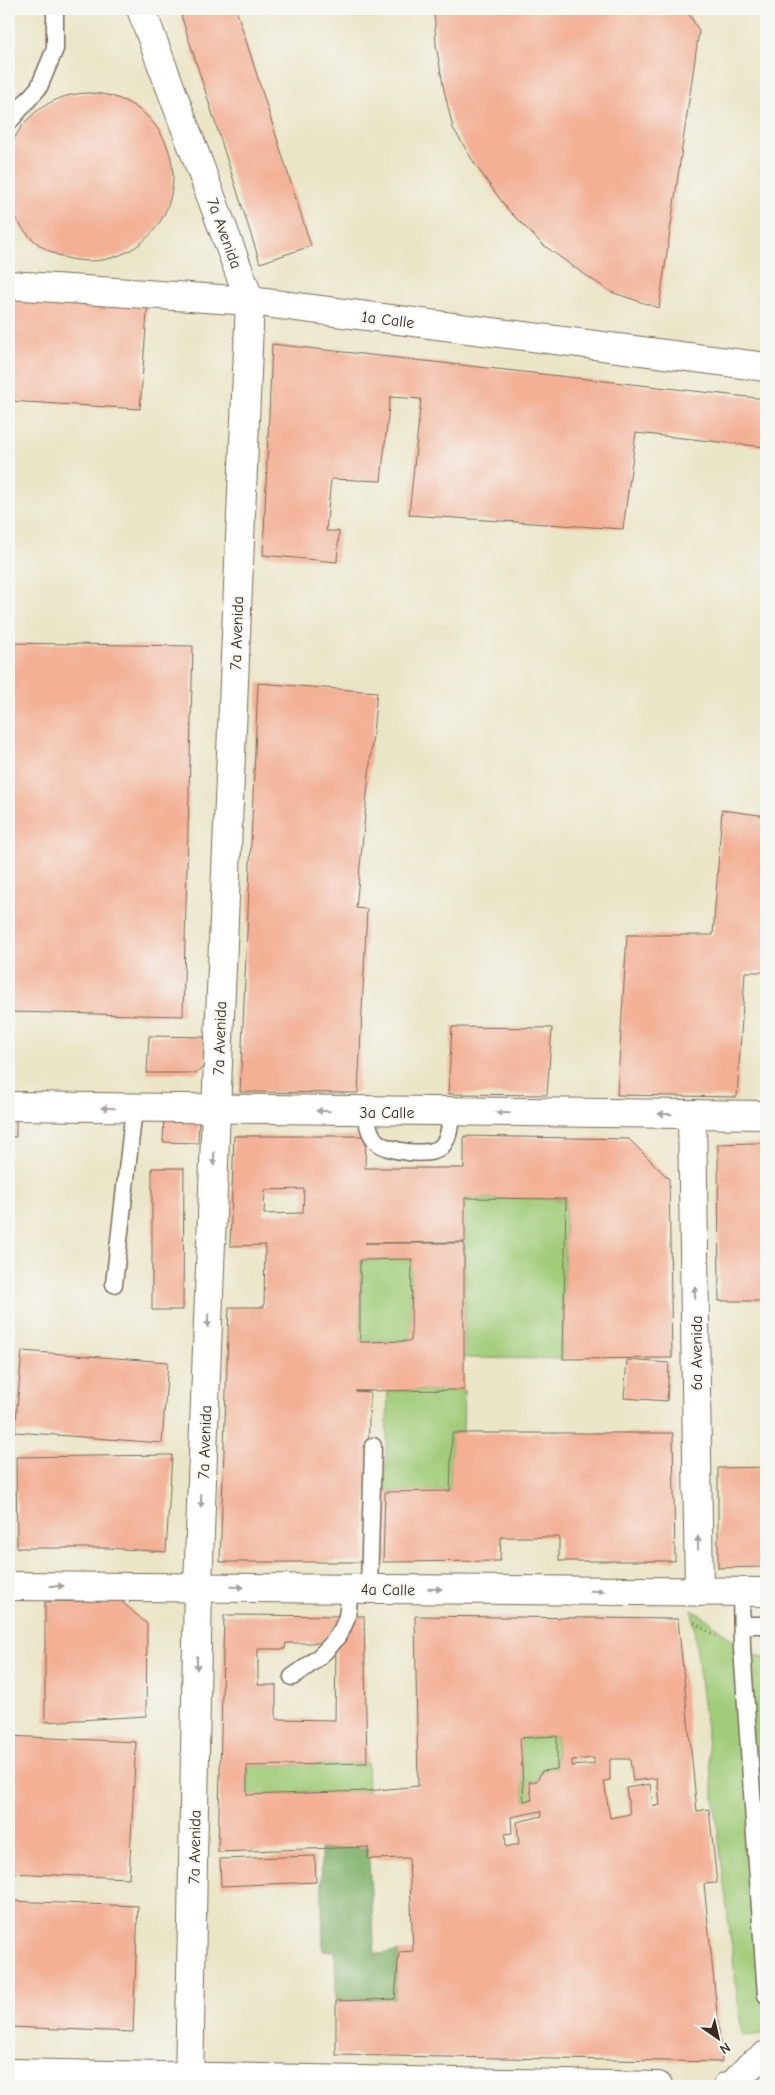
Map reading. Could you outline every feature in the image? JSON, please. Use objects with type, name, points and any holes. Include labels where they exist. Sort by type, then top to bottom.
[{"type":"street","name":"7a Avenida","points":[[142,9],[250,301],[198,1586],[190,2082]]},
{"type":"street","name":"1a Calle","points":[[9,285],[250,301],[766,367]]},
{"type":"street","name":"3a Calle","points":[[9,1106],[365,1112],[766,1115]]},
{"type":"street","name":"6a Avenida","points":[[692,1114],[699,1592]]},
{"type":"street","name":"4a Calle","points":[[9,1586],[198,1586],[754,1592]]},
{"type":"street","points":[[727,2086],[732,2086],[749,2067],[766,2055]]},
{"type":"street","points":[[9,2073],[190,2082],[658,2086]]},
{"type":"lane","points":[[9,122],[39,87],[46,72],[55,49],[55,9]]},
{"type":"lane","points":[[114,1284],[134,1109]]},
{"type":"lane","points":[[365,1112],[374,1140],[382,1146],[397,1150],[425,1153],[436,1151],[443,1145],[449,1131],[451,1112]]},
{"type":"lane","points":[[292,1677],[323,1654],[341,1630],[359,1588],[373,1446]]},
{"type":"lane","points":[[754,1592],[742,1625],[766,1995]]},
{"type":"lane","points":[[742,1625],[766,1625]]},
{"type":"green space","points":[[465,1198],[566,1199],[563,1359],[464,1358]]},
{"type":"green space","points":[[412,1259],[411,1341],[360,1342],[360,1260]]},
{"type":"green space","points":[[464,1390],[463,1433],[452,1433],[450,1491],[385,1492],[388,1391]]},
{"type":"green space","points":[[692,1610],[707,1619],[747,1651],[766,1658],[766,2034],[742,2036]]},
{"type":"green space","points":[[557,1736],[557,1769],[542,1771],[537,1781],[530,1782],[532,1800],[524,1801],[520,1738]]},
{"type":"green space","points":[[367,1763],[368,1791],[247,1795],[247,1766]]},
{"type":"green space","points":[[368,1847],[375,1954],[399,1952],[395,1999],[336,2001],[335,1951],[323,1950],[321,1849]]},
{"type":"building","points":[[190,9],[236,9],[311,246],[260,263],[180,12]]},
{"type":"building","points":[[434,9],[686,9],[699,31],[659,308],[611,292],[542,244],[509,211],[478,169],[453,128],[436,45]]},
{"type":"building","points":[[97,93],[121,99],[149,117],[167,145],[172,161],[172,193],[167,209],[149,237],[136,247],[113,258],[81,261],[57,255],[29,237],[19,224],[8,201],[5,169],[11,145],[29,117],[42,107],[65,96]]},
{"type":"building","points":[[9,291],[148,299],[140,409],[9,401]]},
{"type":"building","points":[[272,344],[766,399],[766,447],[636,433],[623,529],[409,515],[421,399],[390,397],[381,481],[331,479],[326,531],[339,531],[337,562],[263,555]]},
{"type":"building","points":[[9,643],[193,646],[183,1016],[9,1012]]},
{"type":"building","points":[[258,683],[377,692],[356,908],[367,909],[358,1093],[240,1092]]},
{"type":"building","points":[[722,810],[766,816],[766,972],[745,972],[737,1097],[617,1095],[627,935],[713,935]]},
{"type":"building","points":[[452,1027],[552,1028],[547,1095],[448,1094]]},
{"type":"building","points":[[149,1036],[207,1037],[206,1064],[197,1073],[147,1073]]},
{"type":"building","points":[[9,1112],[16,1112],[16,1137],[9,1136]]},
{"type":"building","points":[[164,1118],[199,1119],[198,1143],[163,1142]]},
{"type":"building","points":[[234,1136],[366,1136],[365,1168],[464,1168],[464,1136],[629,1139],[669,1179],[672,1358],[563,1359],[566,1199],[465,1198],[465,1242],[365,1243],[464,1243],[464,1390],[355,1391],[370,1392],[364,1562],[220,1562],[229,1307],[264,1307],[265,1245],[230,1246]],"holes":[[[304,1189],[303,1213],[264,1214],[265,1190]],[[412,1259],[411,1341],[360,1342],[360,1260]]]},
{"type":"building","points":[[766,1143],[766,1301],[719,1301],[718,1144]]},
{"type":"building","points":[[152,1168],[184,1168],[183,1310],[152,1310]]},
{"type":"building","points":[[22,1351],[168,1362],[162,1443],[15,1432]]},
{"type":"building","points":[[627,1360],[669,1363],[667,1401],[624,1398]]},
{"type":"building","points":[[452,1433],[673,1433],[675,1561],[559,1561],[559,1537],[501,1537],[500,1561],[383,1562],[385,1492],[450,1491]]},
{"type":"building","points":[[172,1455],[166,1552],[108,1548],[17,1548],[16,1457]]},
{"type":"building","points":[[766,1467],[766,1567],[718,1568],[718,1468]]},
{"type":"building","points":[[120,1600],[147,1624],[146,1716],[45,1722],[45,1602]]},
{"type":"building","points":[[224,1615],[364,1616],[367,1763],[247,1766],[247,1795],[368,1791],[418,1786],[415,1616],[678,1619],[697,1811],[709,1809],[717,1883],[704,1884],[722,2062],[336,2055],[336,2001],[395,1999],[399,1952],[413,1951],[409,1858],[368,1859],[368,1847],[218,1852]],"holes":[[[286,1643],[336,1643],[335,1720],[276,1719],[276,1685],[258,1685],[258,1649],[285,1649]],[[557,1736],[557,1769],[542,1771],[537,1781],[529,1782],[532,1800],[524,1801],[520,1738]],[[594,1758],[594,1764],[572,1766],[572,1760]],[[610,1759],[630,1759],[633,1781],[657,1778],[660,1805],[653,1806],[650,1784],[626,1788],[630,1814],[610,1818],[604,1781],[610,1780]],[[541,1811],[542,1816],[517,1822],[519,1844],[506,1847],[505,1834],[512,1833],[511,1817]]]},
{"type":"building","points":[[9,1736],[136,1742],[129,1878],[9,1873]]},
{"type":"building","points":[[315,1856],[316,1882],[221,1886],[220,1859]]},
{"type":"building","points":[[9,1901],[138,1906],[133,2032],[9,2027]]}]
